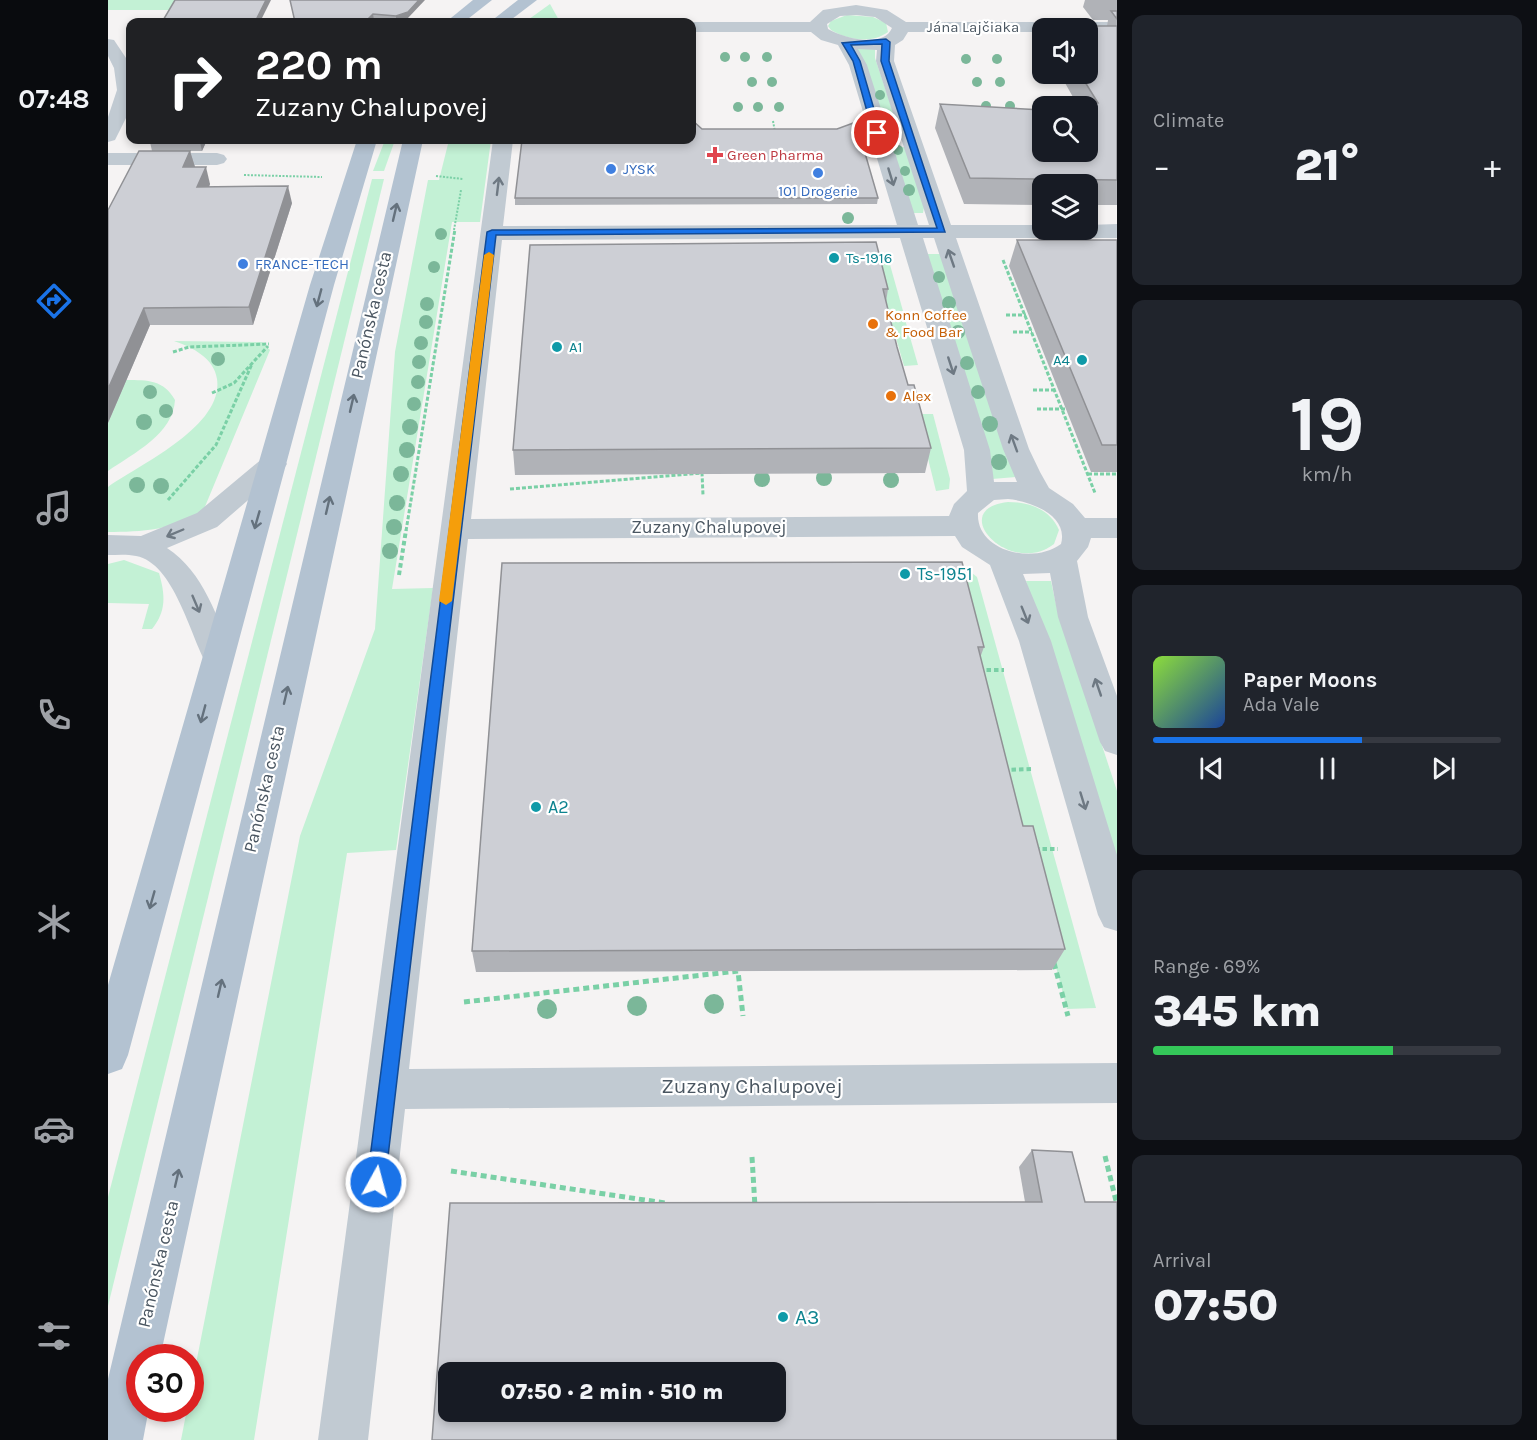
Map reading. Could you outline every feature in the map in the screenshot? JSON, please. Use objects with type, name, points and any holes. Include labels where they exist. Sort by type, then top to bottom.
[{"type":"main road","points":[[459,18],[484,0]]},
{"type":"main road","points":[[504,18],[529,0]]},
{"type":"main road","points":[[108,1054],[322,285],[366,144]]},
{"type":"main road","name":"Panónska cesta","points":[[118,1440],[412,144]]},
{"type":"street","points":[[696,27],[817,27],[826,36],[846,43],[886,42],[895,38],[901,27],[888,17],[850,5],[829,14],[818,22],[817,27]]},
{"type":"street","name":"Jána Lajčiaka","points":[[901,27],[1117,27]]},
{"type":"street","points":[[886,42],[885,61],[1016,449],[1039,496]]},
{"type":"street","points":[[846,43],[856,61],[977,450],[981,495]]},
{"type":"street","points":[[108,44],[120,61],[126,78]]},
{"type":"street","points":[[108,136],[124,108],[126,96]]},
{"type":"street","points":[[343,1440],[503,144]]},
{"type":"street","points":[[108,159],[217,159]]},
{"type":"street","points":[[492,232],[1117,231]]},
{"type":"street","points":[[127,545],[207,520],[273,464]]},
{"type":"street","points":[[1009,490],[1039,496],[1056,504],[1069,515],[1076,528],[1077,539],[1072,550],[1062,559],[1045,565],[1024,565],[1003,561],[976,546],[963,526],[966,508],[981,495],[1009,490]]},
{"type":"street","name":"Zuzany Chalupovej","points":[[454,529],[963,526]]},
{"type":"street","points":[[1076,528],[1117,528]]},
{"type":"street","points":[[127,545],[172,565],[192,595],[218,657]]},
{"type":"street","points":[[1062,559],[1073,617],[1117,742]]},
{"type":"street","points":[[1003,561],[1035,641],[1117,915]]},
{"type":"street","name":"Zuzany Chalupovej","points":[[388,1089],[1117,1083]]},
{"type":"path","points":[[772,121],[776,135]]},
{"type":"path","points":[[241,174],[323,176],[319,186]]},
{"type":"path","points":[[399,576],[463,178],[447,177]]},
{"type":"path","points":[[1000,252],[1096,496]]},
{"type":"path","points":[[1004,265],[1016,265]]},
{"type":"path","points":[[996,315],[1036,315]]},
{"type":"path","points":[[1012,333],[1042,332]]},
{"type":"path","points":[[212,393],[234,383],[269,344],[273,334]]},
{"type":"path","points":[[173,352],[189,347],[269,344]]},
{"type":"path","points":[[127,545],[216,445],[252,364]]},
{"type":"path","points":[[1023,390],[1064,390]]},
{"type":"path","points":[[1030,409],[1073,409]]},
{"type":"path","points":[[510,489],[702,473],[703,495]]},
{"type":"path","points":[[1088,474],[1117,474]]},
{"type":"path","points":[[974,659],[980,681]]},
{"type":"path","points":[[977,670],[1011,670]]},
{"type":"path","points":[[1000,759],[1006,781]]},
{"type":"path","points":[[1003,770],[1039,769]]},
{"type":"path","points":[[1024,849],[1062,849]]},
{"type":"path","points":[[1053,960],[1068,1016]]},
{"type":"path","points":[[464,1002],[738,971],[743,1016]]},
{"type":"path","points":[[1105,1156],[1117,1205]]},
{"type":"path","points":[[752,1157],[755,1217]]},
{"type":"path","points":[[451,1171],[673,1204]]},
{"type":"green space","points":[[108,0],[189,0],[176,10],[108,10]]},
{"type":"green space","points":[[550,4],[558,18],[531,18]]},
{"type":"green space","points":[[847,15],[873,17],[886,23],[888,32],[875,38],[860,39],[837,33],[828,26],[831,21]]},
{"type":"green space","points":[[857,49],[875,49],[875,58],[900,133],[885,133]]},
{"type":"green space","points":[[383,144],[394,144],[384,171],[373,171]]},
{"type":"green space","points":[[448,144],[490,144],[480,222],[452,222],[392,589],[433,588],[396,850],[347,853],[254,1440],[181,1440],[184,1422],[204,1422],[204,1344],[200,1344],[300,836],[375,629],[395,352],[428,180],[439,180]]},
{"type":"green space","points":[[889,147],[905,147],[924,207],[923,213],[911,213]]},
{"type":"green space","points":[[372,179],[384,179],[108,1306],[108,1197]]},
{"type":"green space","points":[[872,254],[887,254],[903,311],[888,311]]},
{"type":"green space","points":[[925,254],[940,254],[1016,477],[992,479]]},
{"type":"green space","points":[[904,316],[918,365],[904,366],[890,317]]},
{"type":"green space","points":[[174,341],[262,342],[270,350],[204,509],[171,526],[108,532],[108,487],[178,442],[208,412],[216,396],[217,379],[212,365],[195,350]]},
{"type":"green space","points":[[126,380],[148,381],[166,388],[175,400],[173,412],[160,433],[140,450],[108,471],[108,423]]},
{"type":"green space","points":[[917,414],[933,414],[950,479],[949,489],[936,491]]},
{"type":"green space","points":[[1008,502],[1031,505],[1050,517],[1059,530],[1054,544],[1037,552],[1019,553],[1003,547],[991,538],[983,527],[982,516],[990,507]]},
{"type":"green space","points":[[124,560],[159,573],[163,588],[163,602],[160,616],[152,629],[142,629],[149,604],[108,603],[108,564]]},
{"type":"green space","points":[[951,565],[962,565],[977,577],[1096,1008],[1067,1009]]},
{"type":"green space","points":[[1026,581],[1051,581],[1057,609],[1117,791],[1117,868]]},
{"type":"building","points":[[175,0],[266,0],[257,18],[164,18]]},
{"type":"building","points":[[290,0],[419,0],[408,12],[396,16],[373,14],[369,18],[294,18]]},
{"type":"building","points":[[1111,11],[1117,11],[1117,19]]},
{"type":"building","points":[[1098,26],[1117,26],[1117,180],[1098,180],[1098,174],[1032,174],[1032,179],[970,178],[940,104],[1032,109],[1032,162],[1098,162],[1098,96],[1094,96],[1086,84],[1098,84]]},
{"type":"building","points":[[856,122],[878,198],[515,198],[522,144],[696,144],[696,124],[702,129],[837,129]]},
{"type":"building","points":[[139,151],[190,151],[183,167],[206,167],[197,187],[288,186],[249,307],[144,308],[108,389],[108,210]]},
{"type":"building","name":"A4","points":[[1017,240],[1117,240],[1117,445],[1102,445]]},
{"type":"building","points":[[876,242],[888,289],[883,289],[897,347],[908,385],[914,385],[931,448],[513,450],[530,245]]},
{"type":"building","points":[[962,562],[984,647],[978,647],[1023,826],[1033,826],[1065,949],[472,951],[502,563]]},
{"type":"building","name":"A3","points":[[1032,1150],[1072,1152],[1085,1202],[1117,1202],[1117,1440],[432,1440],[450,1203],[1042,1202]]},
{"type":"slow traffic","points":[[446,601],[489,255]]},
{"type":"place","name":"Green Pharma","points":[[715,155]]},
{"type":"place","name":"JYSK","points":[[611,169]]},
{"type":"place","name":"101 Drogerie","points":[[818,173]]},
{"type":"place","name":"Ts-1916","points":[[834,258]]},
{"type":"place","name":"FRANCE-TECH","points":[[243,264]]},
{"type":"place","name":"Konn Coffee & Food Bar","points":[[873,324]]},
{"type":"place","name":"A1","points":[[557,347]]},
{"type":"place","name":"A4","points":[[1082,360]]},
{"type":"place","name":"Alex","points":[[891,396]]},
{"type":"place","name":"Ts-1951","points":[[905,574]]},
{"type":"place","name":"A2","points":[[536,807]]},
{"type":"place","name":"A3","points":[[783,1317]]},
{"type":"route","points":[[376,1182],[492,232],[942,230],[885,61],[886,42],[846,43],[856,61],[877,133]]}]
